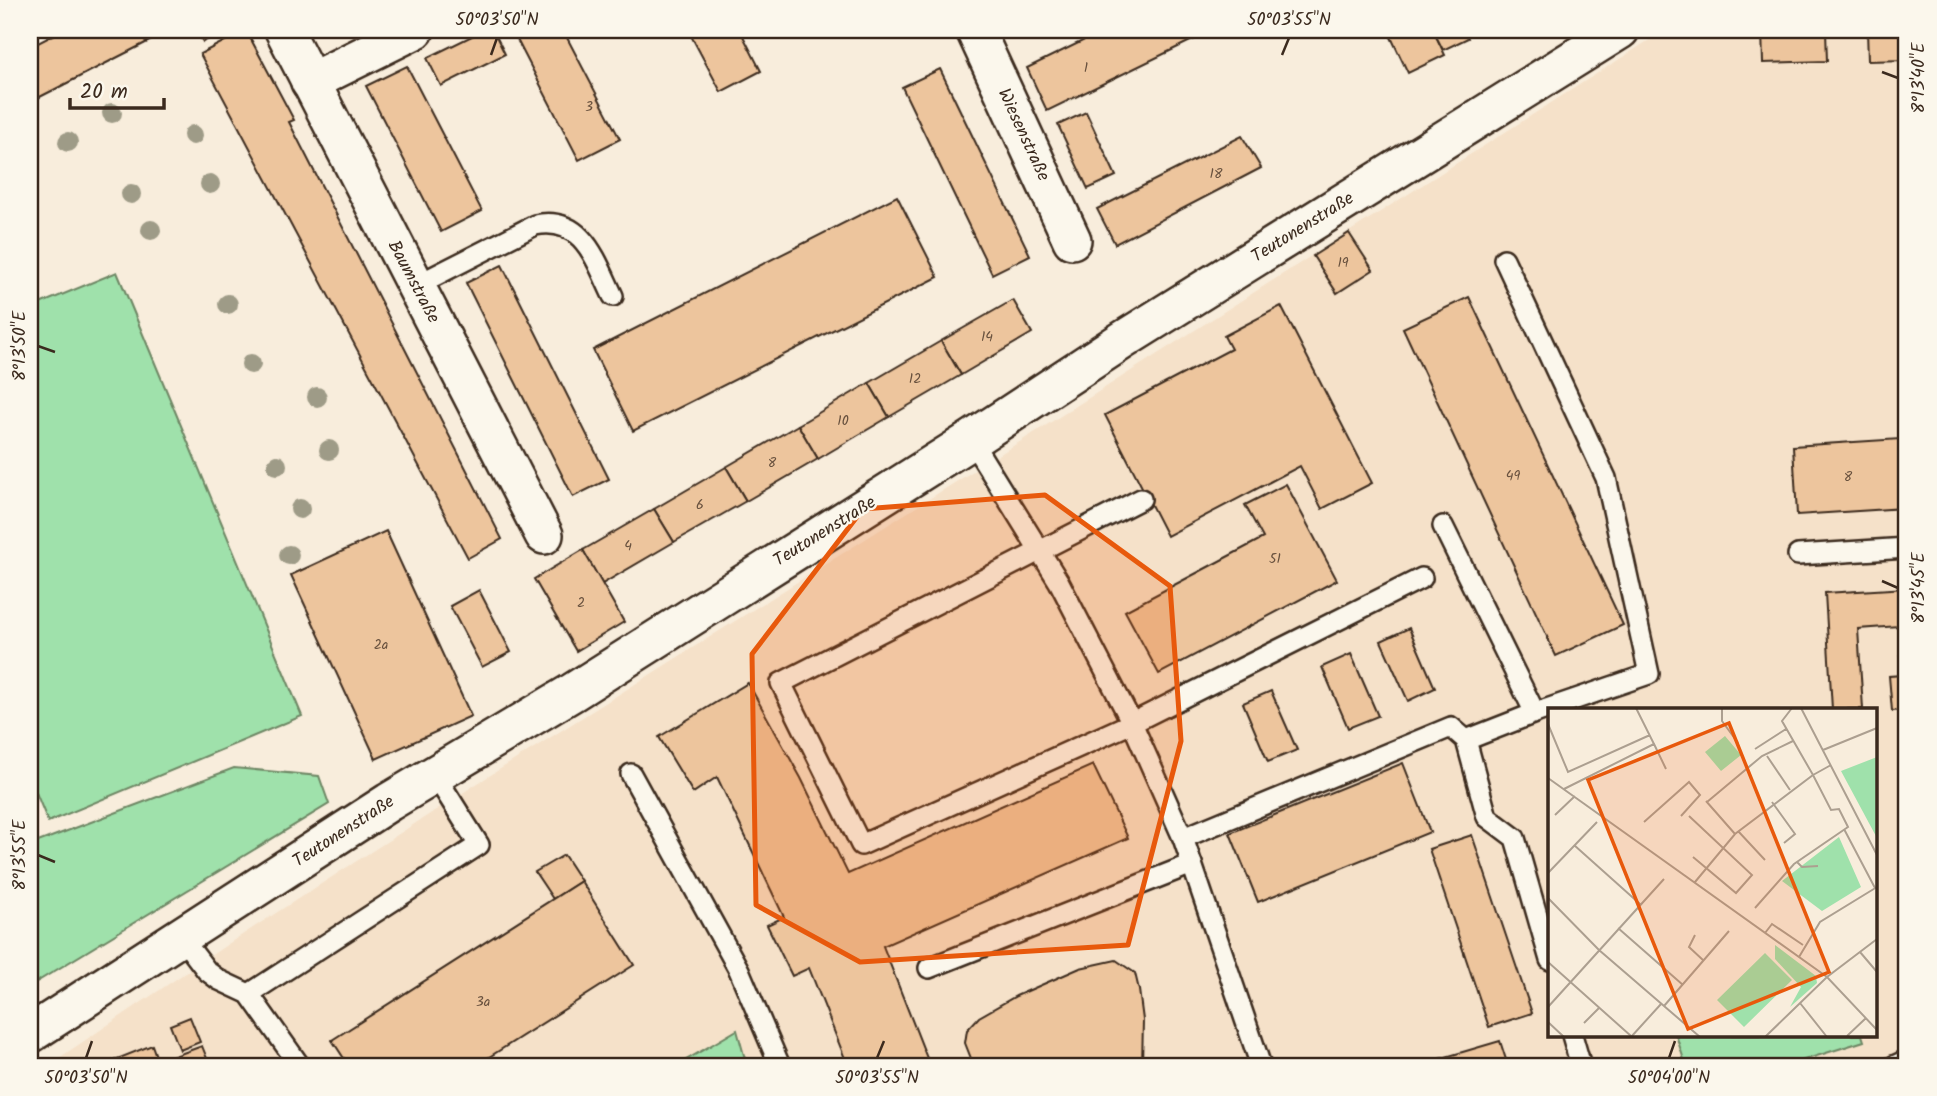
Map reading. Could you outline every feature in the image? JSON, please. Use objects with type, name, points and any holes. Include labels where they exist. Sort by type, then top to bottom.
[{"type":"street","name":"Baumstraße","points":[[284,30],[544,535]]},
{"type":"street","points":[[310,82],[415,30]]},
{"type":"street","name":"Wiesenstraße","points":[[975,30],[1072,240]]},
{"type":"street","name":"Teutonenstraße","points":[[30,1034],[435,775],[573,692],[971,440],[1123,340],[1620,30]]},
{"type":"lane","points":[[415,286],[535,225],[546,223],[568,227],[582,238],[613,296]]},
{"type":"lane","points":[[1504,259],[1606,478],[1649,674],[1550,708]]},
{"type":"lane","points":[[971,440],[1059,582],[1132,723],[1183,838],[1261,1066]]},
{"type":"lane","points":[[1141,499],[781,683],[861,845],[1132,723],[1422,578]]},
{"type":"lane","points":[[1443,526],[1535,713]]},
{"type":"lane","points":[[1798,555],[1907,548]]},
{"type":"lane","points":[[1466,740],[1548,709]]},
{"type":"lane","points":[[1183,838],[1451,727],[1466,740],[1487,817],[1515,838],[1548,953]]},
{"type":"lane","points":[[631,774],[739,970],[780,1066]]},
{"type":"lane","points":[[249,994],[479,845],[435,775]]},
{"type":"lane","points":[[929,968],[1192,864]]},
{"type":"lane","points":[[181,937],[207,971],[219,980],[249,994],[300,1066]]},
{"type":"lane","points":[[1572,1036],[1581,1066]]},
{"type":"lane","points":[[1894,1066],[1907,1060]]},
{"type":"highlighted area","points":[[1045,495],[1170,586],[1181,741],[1128,945],[860,962],[756,905],[752,654],[863,509]]},
{"type":"shaded area","points":[[1665,30],[1907,30],[1907,1066],[47,1066],[231,942],[1048,424]]},
{"type":"green space","points":[[117,272],[302,716],[48,822],[30,778],[30,308]]},
{"type":"green space","points":[[234,768],[319,776],[329,804],[30,986],[30,845]]},
{"type":"green space","points":[[737,1030],[747,1066],[676,1066]]},
{"type":"green space","points":[[1676,1036],[1862,1036],[1864,1041],[1785,1066],[1686,1066]]},
{"type":"building","points":[[63,30],[171,30],[30,102],[30,47]]},
{"type":"building","points":[[196,30],[226,30],[203,42]]},
{"type":"building","points":[[246,30],[294,120],[289,122],[502,539],[468,558],[200,54]]},
{"type":"building","points":[[484,30],[493,30],[505,54],[441,86],[427,58]]},
{"type":"building","points":[[512,30],[563,30],[620,139],[579,160]]},
{"type":"building","points":[[688,30],[740,30],[761,71],[721,92]]},
{"type":"building","points":[[1105,30],[1213,30],[1047,111],[1027,68]]},
{"type":"building","points":[[1402,30],[1433,30],[1445,55],[1408,73],[1390,35]]},
{"type":"building","points":[[1433,30],[1464,30],[1468,38],[1443,50]]},
{"type":"building","points":[[1762,30],[1843,30],[1826,31],[1827,61],[1763,63]]},
{"type":"building","points":[[1867,30],[1907,30],[1907,60],[1868,61]]},
{"type":"building","points":[[407,66],[482,211],[441,232],[366,86]]},
{"type":"building","points":[[940,69],[1030,255],[992,274],[902,87]]},
{"type":"building","points":[[1086,112],[1116,176],[1088,189],[1058,125]]},
{"type":"building","points":[[1242,136],[1261,168],[1115,244],[1097,209]]},
{"type":"building","points":[[897,196],[938,277],[633,431],[593,350]]},
{"type":"building","points":[[1349,233],[1373,270],[1337,293],[1313,256]]},
{"type":"building","points":[[502,265],[609,479],[573,497],[466,283]]},
{"type":"building","points":[[1469,297],[1623,625],[1556,656],[1403,328]]},
{"type":"building","points":[[1013,300],[1032,333],[961,375],[941,341]]},
{"type":"building","points":[[1281,306],[1372,483],[1322,509],[1300,466],[1167,536],[1105,415],[1231,349],[1224,336]]},
{"type":"building","points":[[941,341],[961,375],[889,417],[869,383]]},
{"type":"building","points":[[869,383],[889,417],[818,459],[798,425]]},
{"type":"building","points":[[798,425],[818,459],[746,501],[726,467]]},
{"type":"building","points":[[1900,439],[1904,508],[1797,515],[1793,446]]},
{"type":"building","points":[[726,467],[746,501],[674,542],[654,509]]},
{"type":"building","points":[[1286,484],[1337,580],[1159,674],[1125,611],[1263,538],[1245,505]]},
{"type":"building","points":[[654,509],[674,542],[602,584],[583,550]]},
{"type":"building","points":[[386,531],[471,716],[376,759],[291,575]]},
{"type":"building","points":[[583,550],[624,622],[576,651],[534,579]]},
{"type":"building","points":[[1907,588],[1907,710],[1892,711],[1889,676],[1902,675],[1899,626],[1858,629],[1863,708],[1832,708],[1825,593]]},
{"type":"building","points":[[479,590],[511,652],[482,667],[450,606]]},
{"type":"building","points":[[1409,628],[1435,688],[1408,701],[1381,641]]},
{"type":"building","points":[[1351,654],[1378,716],[1348,728],[1322,667]]},
{"type":"building","points":[[748,683],[801,778],[848,874],[1093,765],[1128,838],[883,946],[930,1066],[848,1066],[809,968],[792,976],[767,925],[784,917],[717,777],[693,793],[659,737]]},
{"type":"building","points":[[1271,691],[1297,750],[1268,762],[1243,703]]},
{"type":"building","points":[[1403,763],[1430,832],[1258,902],[1230,833]]},
{"type":"building","points":[[1472,835],[1532,1013],[1489,1027],[1429,849]]},
{"type":"building","points":[[564,855],[581,881],[553,899],[535,872]]},
{"type":"building","points":[[581,881],[634,965],[475,1066],[349,1066],[332,1040]]},
{"type":"building","points":[[1116,960],[1135,973],[1143,1020],[1142,1066],[974,1066],[965,1043],[967,1030],[979,1017],[1016,996],[1080,968]]},
{"type":"building","points":[[190,1017],[200,1042],[180,1050],[170,1025]]},
{"type":"building","points":[[1500,1041],[1508,1066],[1415,1066]]},
{"type":"building","points":[[152,1045],[158,1062],[148,1066],[108,1066],[107,1063]]},
{"type":"building","points":[[202,1046],[210,1066],[148,1066],[158,1062]]}]
